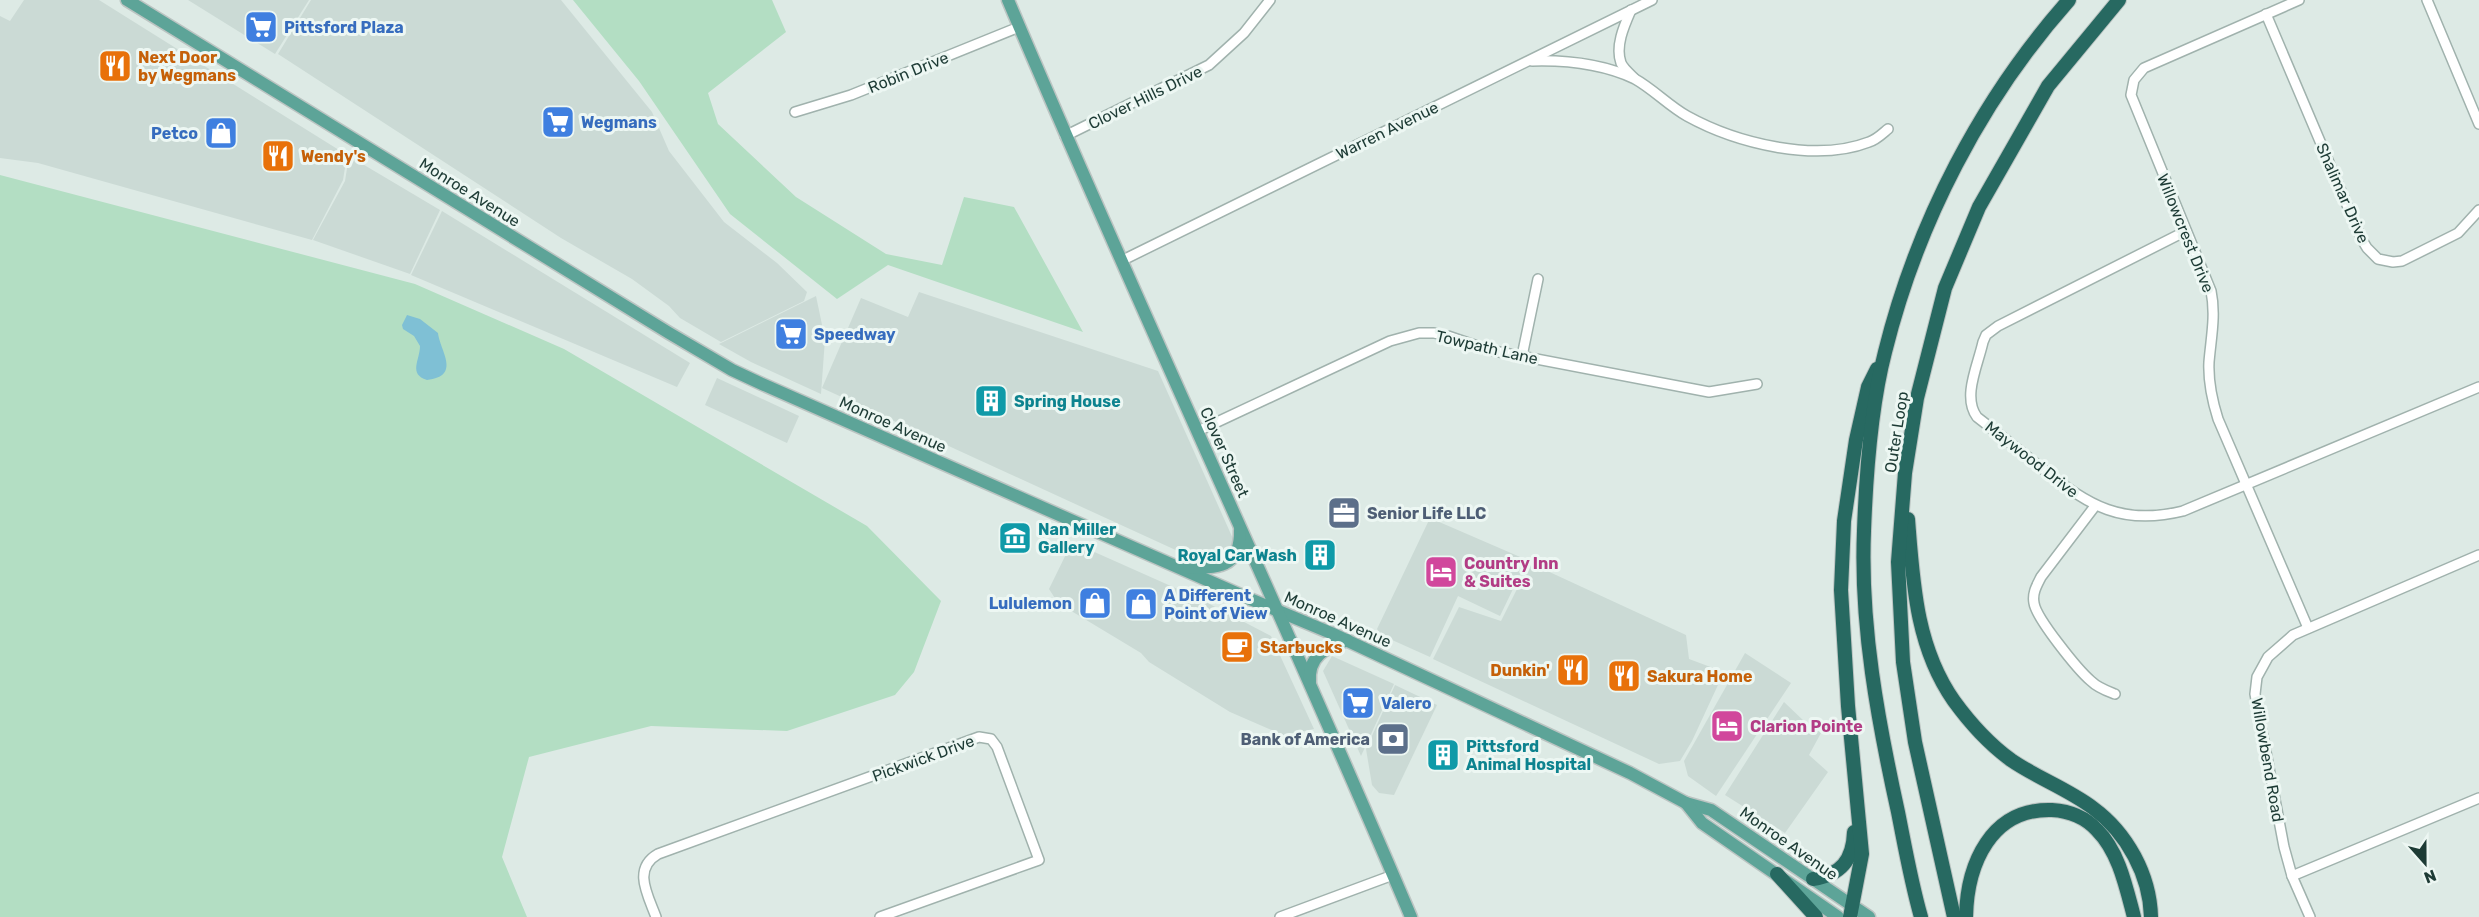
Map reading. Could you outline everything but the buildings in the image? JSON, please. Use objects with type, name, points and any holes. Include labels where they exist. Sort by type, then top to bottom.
[{"type":"highway","name":"Outer Loop","points":[[1920,915],[1885,753],[1868,624],[1864,532],[1872,429],[1884,353],[1927,223],[1982,119],[2046,26],[2069,0]]},
{"type":"highway","name":"Outer Loop","points":[[1954,917],[1918,753],[1903,662],[1898,562],[1905,473],[1917,398],[1945,288],[1979,207],[2048,86],[2118,0]]},
{"type":"highway","points":[[1850,911],[1862,854],[1848,706],[1841,590],[1844,521],[1856,440],[1866,398],[1884,353]]},
{"type":"highway","points":[[1905,473],[1917,610],[1929,654],[1940,678],[1967,718],[1996,748],[2012,761],[2094,808],[2120,833],[2143,876],[2151,917]]},
{"type":"highway","points":[[1813,879],[1826,877],[1841,870],[1854,848],[1857,800]]},
{"type":"highway","points":[[1966,917],[1971,878],[1977,858],[1988,841],[2010,819],[2025,812],[2043,810],[2074,814],[2097,830],[2114,853],[2134,917]]},
{"type":"highway","points":[[1777,874],[1816,917]]},
{"type":"main road","name":"Monroe Avenue","points":[[127,0],[732,370],[1347,640],[1611,764],[1686,803],[1712,810],[1813,879],[1850,911],[1869,917]]},
{"type":"main road","name":"Clover Street","points":[[1008,0],[1065,136],[1123,260],[1411,917]]},
{"type":"main road","points":[[1178,567],[1219,567],[1229,562],[1239,548],[1239,525]]},
{"type":"main road","points":[[1310,683],[1309,673],[1317,655],[1326,648],[1347,640]]},
{"type":"main road","name":"Monroe Avenue","points":[[1686,803],[1702,823],[1838,917]]},
{"type":"street","name":"Clover Hills Drive","points":[[1065,136],[1209,65],[1244,33],[1270,0]]},
{"type":"street","name":"Warren Avenue","points":[[1123,260],[1652,0]]},
{"type":"street","name":"Willowcrest Drive","points":[[2299,0],[2144,68],[2134,80],[2131,95],[2135,110],[2213,300],[2214,322],[2209,363],[2213,403],[2308,628]]},
{"type":"street","points":[[2427,0],[2479,124]]},
{"type":"street","points":[[1631,10],[1622,31],[1621,64],[1635,80],[1701,123],[1739,138],[1767,145],[1812,150],[1846,148],[1871,142],[1888,129]]},
{"type":"street","name":"Shalimar Drive","points":[[2266,14],[2361,238],[2372,254],[2385,261],[2402,261],[2458,234],[2479,210]]},
{"type":"street","name":"Robin Drive","points":[[795,112],[851,95],[1019,27]]},
{"type":"street","points":[[1530,61],[1563,60],[1605,69],[1635,80]]},
{"type":"street","name":"Maywood Drive","points":[[2186,231],[1998,327],[1986,335],[1983,342],[1970,397],[1972,410],[1977,417],[2074,494],[2094,506],[2130,516],[2170,514],[2246,485],[2479,387]]},
{"type":"street","points":[[1522,356],[1538,279]]},
{"type":"street","name":"Towpath Lane","points":[[1198,431],[1403,336],[1434,333],[1489,350],[1709,392],[1757,384]]},
{"type":"street","points":[[2094,506],[2041,577],[2036,586],[2034,605],[2043,622],[2086,677],[2096,685],[2115,694]]},
{"type":"street","name":"Willowbend Road","points":[[2310,917],[2292,876],[2282,836],[2254,694],[2258,677],[2268,657],[2284,641],[2308,628],[2479,555]]},
{"type":"street","name":"Pickwick Drive","points":[[657,917],[643,877],[646,864],[651,858],[670,848],[979,737],[991,739],[997,747],[1039,860],[880,917]]},
{"type":"street","points":[[2292,876],[2479,798]]},
{"type":"street","points":[[1280,917],[1393,875]]},
{"type":"shaded area","points":[[24,0],[99,0],[347,155],[343,180],[312,240],[38,163],[0,158],[0,16],[10,21]]},
{"type":"shaded area","name":"Pittsford Plaza","points":[[188,0],[309,0],[275,54]]},
{"type":"shaded area","points":[[311,0],[561,0],[652,112],[669,151],[724,222],[777,263],[807,292],[804,301],[721,342],[680,318],[669,306],[632,279],[561,238],[278,54]]},
{"type":"shaded area","points":[[349,156],[440,210],[410,274],[313,240],[345,181]]},
{"type":"shaded area","points":[[442,211],[690,363],[677,387],[411,275]]},
{"type":"shaded area","points":[[919,292],[1158,371],[1234,541],[1230,556],[1218,563],[1204,563],[822,388],[861,298],[908,317]]},
{"type":"shaded area","points":[[816,296],[825,339],[821,394],[751,362],[719,344]]},
{"type":"shaded area","points":[[717,378],[799,416],[787,443],[705,405]]},
{"type":"shaded area","points":[[1430,518],[1527,560],[1500,616],[1458,596],[1430,657],[1381,635],[1377,629]]},
{"type":"shaded area","points":[[1072,542],[1200,599],[1271,636],[1314,729],[1283,735],[1230,712],[1149,662],[1141,653],[1058,603],[1049,589]]},
{"type":"shaded area","points":[[1530,563],[1686,635],[1689,659],[1724,672],[1692,741],[1680,761],[1659,764],[1433,659],[1459,607],[1501,621]]},
{"type":"shaded area","points":[[1745,653],[1791,683],[1716,796],[1688,776],[1684,761]]},
{"type":"shaded area","points":[[1332,656],[1394,684],[1361,756],[1323,671]]},
{"type":"shaded area","points":[[1395,685],[1437,705],[1394,795],[1379,793],[1372,785],[1366,749]]},
{"type":"shaded area","points":[[1784,702],[1805,722],[1821,733],[1809,755],[1828,772],[1785,833],[1725,795]]},
{"type":"green space","points":[[573,0],[772,0],[786,32],[708,93],[718,124],[796,197],[886,254],[942,265],[964,197],[1014,207],[1083,332],[888,265],[837,299],[730,214],[639,81]]},
{"type":"green space","points":[[0,175],[415,284],[564,349],[867,526],[941,601],[914,672],[895,695],[787,731],[651,726],[529,757],[502,857],[527,917],[0,917]]},
{"type":"water","points":[[407,315],[420,319],[438,333],[446,368],[444,374],[438,378],[427,380],[421,377],[416,370],[420,346],[414,336],[403,329],[402,325]]},
{"type":"place","name":"Pittsford Plaza","points":[[261,27]]},
{"type":"place","name":"Next Door by Wegmans","points":[[115,66]]},
{"type":"place","name":"Wegmans","points":[[558,122]]},
{"type":"place","name":"Petco","points":[[221,133]]},
{"type":"place","name":"Wendy's","points":[[278,156]]},
{"type":"place","name":"Speedway","points":[[791,334]]},
{"type":"place","name":"Spring House","points":[[991,401]]},
{"type":"place","name":"Senior Life LLC","points":[[1344,513]]},
{"type":"place","name":"Nan Miller Gallery","points":[[1015,538]]},
{"type":"place","name":"Royal Car Wash","points":[[1320,555]]},
{"type":"place","name":"Country Inn & Suites","points":[[1441,572]]},
{"type":"place","name":"Lululemon","points":[[1095,603]]},
{"type":"place","name":"A Different Point of View","points":[[1141,604]]},
{"type":"place","name":"Starbucks","points":[[1237,647]]},
{"type":"place","name":"Dunkin'","points":[[1573,670]]},
{"type":"place","name":"Sakura Home","points":[[1624,676]]},
{"type":"place","name":"Valero","points":[[1358,703]]},
{"type":"place","name":"Clarion Pointe","points":[[1727,726]]},
{"type":"place","name":"Bank of America","points":[[1393,739]]},
{"type":"place","name":"Pittsford Animal Hospital","points":[[1443,755]]}]
